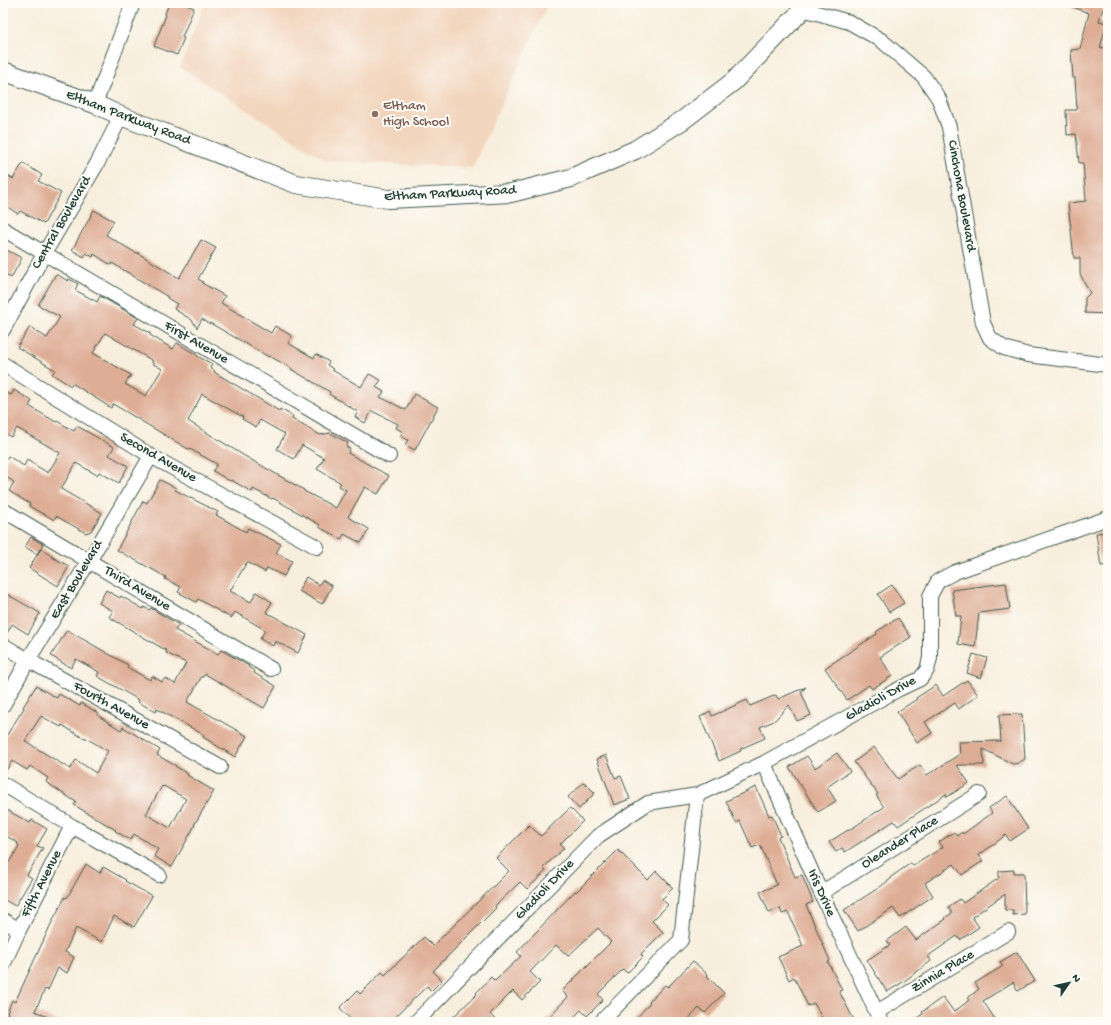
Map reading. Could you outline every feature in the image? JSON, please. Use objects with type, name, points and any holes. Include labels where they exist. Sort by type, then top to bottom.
[{"type":"street","points":[[95,104],[133,3]]},
{"type":"street","name":"Eltham Parkway Road","points":[[3,71],[95,104],[121,116],[296,184],[388,199],[511,193],[571,178],[635,150],[683,120],[734,81],[806,6]]},
{"type":"street","name":"Cinchona Boulevard","points":[[806,6],[849,22],[881,40],[924,76],[939,98],[949,127],[982,323],[990,338],[1004,348],[1028,355],[1108,365]]},
{"type":"street","name":"Central Boulevard","points":[[3,330],[44,254],[98,162],[121,116]]},
{"type":"street","name":"First Avenue","points":[[3,229],[389,456]]},
{"type":"street","name":"Second Avenue","points":[[3,364],[151,456],[317,547]]},
{"type":"street","name":"East Boulevard","points":[[3,705],[28,660],[151,456]]},
{"type":"street","name":"Third Avenue","points":[[3,510],[271,669]]},
{"type":"street","name":"Gladioli Drive","points":[[416,1022],[598,836],[648,803],[697,795],[764,763],[897,690],[920,679],[927,670],[930,658],[930,596],[938,581],[955,572],[1108,518]]},
{"type":"street","name":"Fourth Avenue","points":[[3,645],[220,767]]},
{"type":"street","name":"Iris Drive","points":[[764,763],[821,893],[879,1017]]},
{"type":"street","points":[[3,784],[72,826],[159,875]]},
{"type":"street","name":"Oleander Place","points":[[821,893],[979,794]]},
{"type":"street","points":[[601,1022],[681,940],[697,795]]},
{"type":"street","name":"Fifth Avenue","points":[[3,965],[19,930],[72,826]]},
{"type":"street","points":[[3,920],[19,930]]},
{"type":"street","name":"Zinnia Place","points":[[879,1017],[1008,932]]},
{"type":"shaded area","name":"Eltham High School","points":[[205,3],[548,3],[472,168],[327,161],[180,67]]},
{"type":"building","points":[[169,3],[182,3],[194,8],[182,37],[184,38],[177,55],[154,46]]},
{"type":"building","points":[[1067,3],[1105,3],[1099,21],[1107,23],[1100,48],[1108,47],[1108,133],[1105,133],[1108,174],[1108,314],[1085,313],[1085,298],[1090,293],[1080,274],[1080,258],[1074,258],[1068,203],[1086,201],[1083,163],[1079,163],[1076,134],[1067,135],[1066,110],[1077,110],[1071,50],[1080,49],[1089,13],[1067,5]]},
{"type":"building","points":[[23,163],[42,175],[38,181],[61,193],[44,224],[20,211],[18,214],[3,204],[3,173],[13,179]]},
{"type":"building","points":[[94,210],[114,221],[106,235],[179,278],[201,240],[216,248],[198,279],[203,282],[202,283],[225,296],[221,303],[271,333],[275,326],[292,336],[288,343],[314,358],[316,354],[329,362],[327,365],[333,369],[332,370],[361,387],[369,374],[381,380],[376,387],[384,392],[380,397],[406,410],[414,394],[438,407],[415,450],[405,445],[408,440],[400,436],[403,432],[396,428],[398,424],[372,411],[365,423],[355,417],[358,412],[329,394],[330,392],[290,367],[269,357],[202,319],[197,328],[192,320],[174,309],[177,304],[167,298],[168,297],[112,263],[111,265],[94,254],[93,257],[86,253],[84,257],[72,250]]},
{"type":"building","points":[[3,248],[22,258],[11,278],[3,273]]},
{"type":"building","points":[[56,274],[68,281],[69,279],[78,284],[75,290],[97,302],[100,296],[138,318],[134,324],[150,333],[150,335],[173,349],[177,343],[212,364],[210,368],[215,371],[214,372],[279,411],[280,409],[293,416],[292,419],[320,435],[330,433],[348,443],[346,447],[350,449],[348,453],[389,476],[378,494],[365,487],[348,517],[369,529],[361,543],[344,534],[341,539],[273,498],[272,499],[253,489],[252,492],[231,480],[230,481],[213,471],[217,464],[188,449],[113,404],[111,408],[72,383],[71,386],[52,374],[55,370],[17,347],[30,327],[47,338],[60,317],[38,305]],"holes":[[[105,333],[153,361],[152,363],[162,369],[146,396],[125,384],[131,375],[93,353]],[[202,394],[243,417],[242,419],[256,427],[260,420],[285,434],[277,449],[294,459],[302,445],[324,458],[317,469],[341,483],[339,486],[346,490],[336,508],[304,491],[188,421]]]},
{"type":"building","points":[[14,390],[32,401],[29,406],[56,422],[57,421],[74,431],[77,426],[114,447],[109,455],[128,466],[119,483],[99,472],[97,475],[76,463],[61,489],[102,513],[91,531],[86,533],[56,516],[54,520],[29,506],[30,504],[9,491],[14,482],[3,475],[3,465],[8,456],[24,466],[27,460],[48,473],[60,453],[17,428],[11,437],[3,432],[3,391],[11,395]]},
{"type":"building","points":[[160,480],[176,488],[175,490],[218,512],[216,515],[246,532],[248,528],[281,544],[276,553],[292,561],[284,576],[267,568],[265,572],[247,562],[230,591],[251,602],[256,592],[272,602],[266,612],[307,635],[298,653],[275,641],[273,646],[260,639],[265,630],[235,612],[231,618],[198,599],[196,602],[178,592],[181,587],[165,579],[166,577],[117,550],[143,501],[147,503]]},
{"type":"building","points":[[1108,532],[1108,565],[1101,566],[1096,533]]},
{"type":"building","points":[[31,537],[43,544],[37,554],[25,547]]},
{"type":"building","points":[[41,549],[69,566],[58,586],[29,568]]},
{"type":"building","points":[[306,577],[319,585],[322,580],[332,586],[322,604],[299,591]]},
{"type":"building","points":[[1006,583],[1010,609],[979,613],[975,647],[958,644],[961,616],[956,616],[952,590]]},
{"type":"building","points":[[892,585],[904,603],[889,612],[878,594]]},
{"type":"building","points":[[106,590],[120,598],[121,596],[143,609],[144,607],[149,610],[151,608],[179,625],[175,630],[218,654],[221,650],[249,666],[248,667],[255,671],[254,673],[276,686],[264,708],[205,674],[203,677],[202,676],[187,702],[247,736],[235,757],[203,737],[204,735],[157,709],[156,712],[138,702],[139,700],[97,676],[99,672],[76,659],[71,668],[51,656],[67,630],[128,665],[127,667],[150,680],[152,676],[162,682],[165,678],[175,684],[186,663],[166,653],[167,651],[109,617],[113,611],[99,603]]},
{"type":"building","points":[[3,592],[40,613],[28,634],[12,624],[5,637],[3,637]]},
{"type":"building","points":[[898,618],[911,637],[880,657],[892,676],[872,689],[869,685],[847,700],[825,668],[877,634],[876,632]]},
{"type":"building","points":[[973,654],[987,658],[981,678],[967,673]]},
{"type":"building","points":[[967,680],[978,695],[959,709],[955,703],[925,722],[932,733],[917,743],[897,712],[936,685],[943,696]]},
{"type":"building","points":[[36,686],[57,698],[59,694],[80,706],[81,703],[98,713],[97,715],[121,730],[123,727],[160,750],[157,755],[214,791],[172,867],[154,856],[158,849],[134,834],[131,840],[74,805],[76,802],[46,782],[48,778],[30,766],[27,770],[12,761],[3,775],[3,741],[24,708],[23,707]],"holes":[[[41,716],[61,727],[62,725],[108,751],[96,773],[76,760],[70,769],[25,741]],[[162,786],[186,799],[170,828],[146,814]]]},
{"type":"building","points":[[806,687],[801,692],[811,715],[797,721],[789,705],[774,721],[760,727],[765,738],[740,749],[741,751],[719,761],[700,717],[710,711],[712,716],[747,700],[750,706],[776,695],[778,699]]},
{"type":"building","points":[[1022,714],[1025,759],[1013,764],[983,749],[984,765],[957,765],[969,783],[947,797],[946,794],[898,826],[894,821],[845,852],[842,848],[836,852],[829,842],[884,807],[876,795],[878,794],[854,762],[874,747],[898,779],[920,765],[927,775],[960,754],[959,742],[1001,741],[999,715]]},
{"type":"building","points":[[837,753],[850,771],[827,787],[836,801],[818,812],[789,767],[807,756],[815,768]]},
{"type":"building","points":[[606,755],[615,778],[621,776],[630,799],[614,805],[597,759]]},
{"type":"building","points":[[584,782],[595,793],[579,809],[568,797]]},
{"type":"building","points":[[756,787],[769,816],[772,815],[781,836],[778,837],[795,877],[802,875],[813,902],[806,905],[830,961],[828,962],[842,990],[839,991],[855,1022],[824,1022],[814,1003],[808,1006],[794,977],[789,980],[778,957],[803,946],[788,912],[782,914],[780,908],[769,913],[760,892],[777,885],[760,845],[752,848],[740,821],[736,823],[726,801]]},
{"type":"building","points":[[1007,796],[1028,829],[1010,841],[1006,835],[979,855],[983,861],[962,875],[954,864],[925,883],[933,896],[900,918],[893,908],[858,931],[844,910],[880,887],[911,863],[913,866],[943,847],[939,842],[954,832],[957,836],[962,832],[963,834],[992,813],[989,808]]},
{"type":"building","points":[[3,808],[30,823],[32,820],[47,829],[37,846],[43,848],[27,875],[32,878],[15,906],[3,899],[3,872],[19,846],[17,844],[18,843],[3,834]]},
{"type":"building","points":[[570,808],[583,821],[560,844],[564,848],[543,868],[546,871],[527,889],[520,882],[433,971],[442,980],[431,991],[427,986],[390,1022],[353,1022],[340,1008],[357,991],[360,994],[382,972],[385,975],[424,937],[433,946],[509,871],[496,858],[529,825],[541,836]]},
{"type":"building","points":[[618,850],[648,880],[656,871],[673,888],[662,899],[668,905],[652,921],[663,932],[641,954],[643,957],[627,973],[623,969],[598,994],[603,1000],[587,1016],[581,1010],[569,1022],[544,1022],[568,997],[562,991],[611,942],[598,928],[568,956],[556,945],[530,972],[540,982],[522,1000],[513,991],[490,1014],[497,1022],[448,1022],[477,994],[476,993],[491,977],[495,981],[521,956],[517,952],[575,891],[576,892]]},
{"type":"building","points":[[86,864],[100,873],[103,867],[152,896],[134,927],[114,916],[102,942],[76,928],[65,952],[74,957],[67,973],[58,968],[48,990],[45,989],[35,1011],[58,1022],[5,1022],[12,1000],[15,1002],[51,924],[65,897],[67,898]]},
{"type":"building","points":[[1014,870],[1014,873],[1024,873],[1025,914],[1013,915],[1013,910],[1005,910],[1005,894],[972,917],[979,927],[960,940],[957,936],[928,956],[931,961],[887,992],[867,960],[890,945],[887,941],[906,927],[916,940],[946,919],[945,918],[952,913],[948,907],[960,899],[963,903],[999,878],[999,871]]},
{"type":"building","points":[[1017,952],[1035,981],[1018,991],[1013,982],[983,1001],[997,1022],[910,1022],[923,1014],[922,1012],[943,997],[954,1012],[968,1001],[969,997],[979,989],[975,983],[1003,966],[1000,962]]},
{"type":"building","points":[[693,961],[724,993],[705,1013],[699,1008],[686,1022],[633,1022],[665,985],[668,987]]},
{"type":"place","name":"Eltham High School","points":[[375,114]]}]
